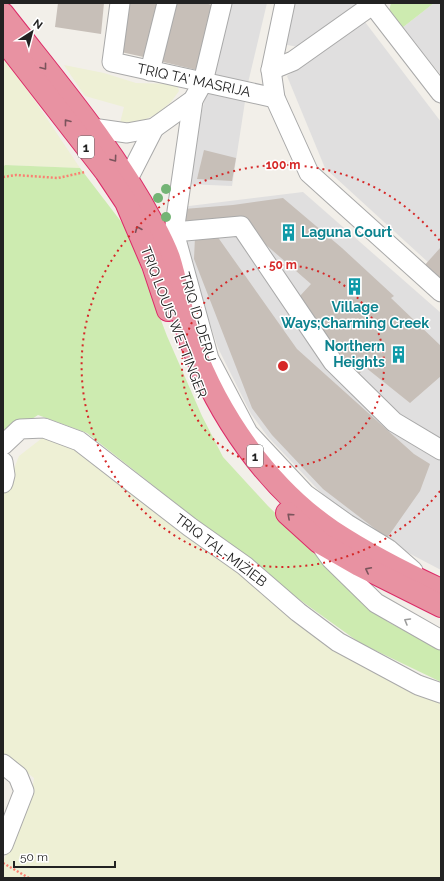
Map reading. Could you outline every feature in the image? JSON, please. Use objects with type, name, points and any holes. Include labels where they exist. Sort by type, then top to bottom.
[{"type":"highway","name":"TRIQ LOUIS WETTINGER","points":[[3,14],[92,128],[128,179],[154,226],[168,258],[190,341],[206,378],[235,429],[266,472],[310,514],[331,531],[398,570],[435,588]]},
{"type":"highway","name":"TRIQ LOUIS WETTINGER","points":[[3,39],[99,164],[126,202],[153,265],[180,349],[208,413],[245,468],[277,504],[319,542],[359,565],[441,606]]},
{"type":"street","name":"TRIQ TA' MASRIJA","points":[[120,3],[112,62],[275,98]]},
{"type":"street","points":[[150,70],[167,3]]},
{"type":"street","points":[[92,128],[127,133],[154,128],[193,100],[203,82],[222,3]]},
{"type":"street","points":[[285,3],[271,70],[275,98],[309,173],[441,292]]},
{"type":"street","points":[[271,70],[293,61],[374,4],[441,93]]},
{"type":"street","name":"TRIQ ID-DERU","points":[[193,100],[174,232],[209,359],[248,433],[305,494],[347,524],[388,549],[435,588]]},
{"type":"street","points":[[128,179],[154,128]]},
{"type":"street","points":[[174,232],[241,226],[333,362],[394,422],[441,450]]},
{"type":"street","name":"TRIQ TAL-MIŻIEB","points":[[3,445],[20,429],[44,428],[79,441],[190,527],[245,566],[298,612],[338,642],[418,685],[441,693]]},
{"type":"street","points":[[3,462],[6,475],[3,483]]},
{"type":"street","points":[[319,542],[331,559],[376,603],[441,640]]},
{"type":"street","points":[[3,764],[18,776],[24,791],[3,845]]},
{"type":"path","points":[[3,177],[16,175],[58,178],[85,173],[99,164]]},
{"type":"path","points":[[3,863],[29,878]]},
{"type":"shaded area","points":[[228,3],[267,3],[248,83],[212,75]]},
{"type":"shaded area","points":[[286,3],[359,3],[298,47],[277,43]]},
{"type":"shaded area","points":[[434,3],[441,3],[441,75],[402,28]]},
{"type":"shaded area","points":[[365,22],[441,122],[441,274],[325,168],[287,76]]},
{"type":"shaded area","points":[[207,88],[246,95],[232,186],[186,184]]},
{"type":"shaded area","points":[[303,192],[441,313],[441,570],[378,537],[326,498],[268,437],[251,414],[218,348],[186,251],[181,207]]},
{"type":"green space","points":[[391,3],[434,3],[402,28],[389,11]]},
{"type":"green space","points":[[3,53],[80,168],[5,165],[3,167]]},
{"type":"green space","points":[[64,65],[104,73],[136,83],[177,84],[179,91],[171,102],[157,114],[139,122],[120,123],[124,107],[85,96]]},
{"type":"green space","points":[[5,165],[80,168],[126,228],[167,336],[202,416],[223,457],[268,506],[388,622],[441,650],[441,682],[360,643],[275,582],[87,433],[38,415],[3,438],[3,167]]},
{"type":"green space","points":[[46,435],[108,460],[176,523],[441,702],[441,878],[3,878],[3,862],[31,797],[34,778],[17,765],[3,764],[3,496],[19,456]]},
{"type":"building","points":[[58,3],[104,3],[101,34],[55,27]]},
{"type":"building","points":[[128,3],[158,3],[148,58],[121,52]]},
{"type":"building","points":[[172,3],[204,3],[217,6],[201,71],[159,61]]},
{"type":"building","points":[[204,150],[236,158],[232,181],[197,179]]},
{"type":"building","points":[[283,198],[342,248],[394,296],[391,298],[441,346],[441,376],[410,403],[365,367],[356,378],[339,359],[299,297],[311,284],[234,217],[185,221],[184,209],[233,205]]},
{"type":"building","points":[[217,236],[297,349],[414,454],[430,464],[420,491],[387,538],[323,489],[272,435],[252,408],[194,259],[195,237]]},
{"type":"building","points":[[441,247],[441,283],[423,267]]},
{"type":"place","name":"Laguna Court","points":[[288,232]]},
{"type":"place","name":"Village Ways;Charming Creek","points":[[355,287]]},
{"type":"place","name":"Northern Heights","points":[[398,354]]}]
